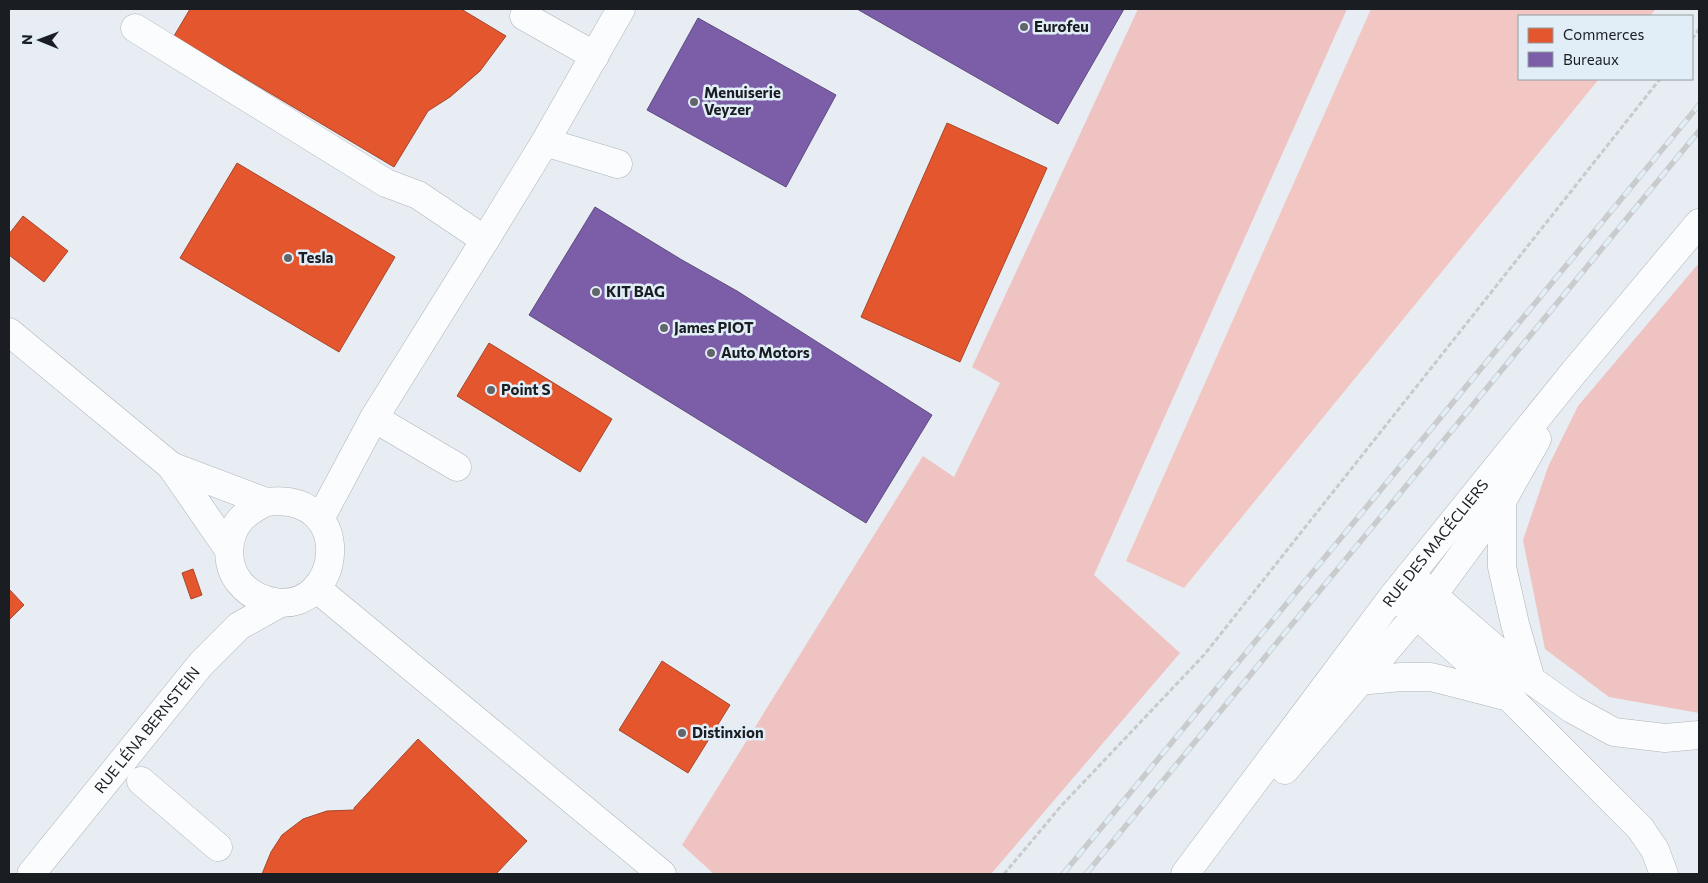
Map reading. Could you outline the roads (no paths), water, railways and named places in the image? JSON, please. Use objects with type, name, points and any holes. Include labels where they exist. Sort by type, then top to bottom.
[{"type":"street","points":[[320,519],[374,418],[545,142],[621,9]]},
{"type":"street","points":[[524,16],[595,56]]},
{"type":"street","points":[[136,28],[386,183],[418,195],[485,240]]},
{"type":"street","points":[[545,142],[618,164]]},
{"type":"street","name":"RUE DES MACÉCLIERS","points":[[1185,874],[1401,585],[1574,372],[1699,223]]},
{"type":"street","points":[[9,332],[171,466],[229,550]]},
{"type":"street","name":"RUE DES MACÉCLIERS","points":[[1197,874],[1424,604],[1502,501],[1574,372]]},
{"type":"street","points":[[374,418],[457,467]]},
{"type":"street","points":[[171,466],[266,502]]},
{"type":"street","points":[[282,500],[298,503],[312,511],[320,519],[330,539],[331,557],[326,574],[316,588],[306,596],[280,603],[264,600],[249,593],[238,581],[231,566],[229,550],[232,534],[240,520],[252,509],[266,502],[282,500]]},
{"type":"street","points":[[1502,501],[1502,567],[1515,624],[1532,680]]},
{"type":"street","points":[[1401,585],[1424,604],[1572,709],[1614,732],[1665,738],[1699,735]]},
{"type":"street","points":[[316,588],[662,874]]},
{"type":"street","name":"RUE LÉNA BERNSTEIN","points":[[31,874],[201,664],[239,626],[280,603]]},
{"type":"street","points":[[1424,604],[1509,697],[1640,828],[1655,850],[1664,874]]},
{"type":"street","points":[[1359,681],[1401,677],[1431,677],[1509,697]]},
{"type":"street","points":[[141,781],[218,847]]},
{"type":"railway","points":[[1063,874],[1699,105]]},
{"type":"railway","points":[[1086,874],[1699,131]]},
{"type":"place","name":"Eurofeu","points":[[1024,27]]},
{"type":"place","name":"Menuiserie Veyzer","points":[[694,102]]},
{"type":"place","name":"Tesla","points":[[288,258]]},
{"type":"place","name":"KIT BAG","points":[[596,292]]},
{"type":"place","name":"James PIOT","points":[[664,328]]},
{"type":"place","name":"Auto Motors","points":[[711,353]]},
{"type":"place","name":"Point S","points":[[491,390]]},
{"type":"place","name":"Distinxion","points":[[682,733]]}]
